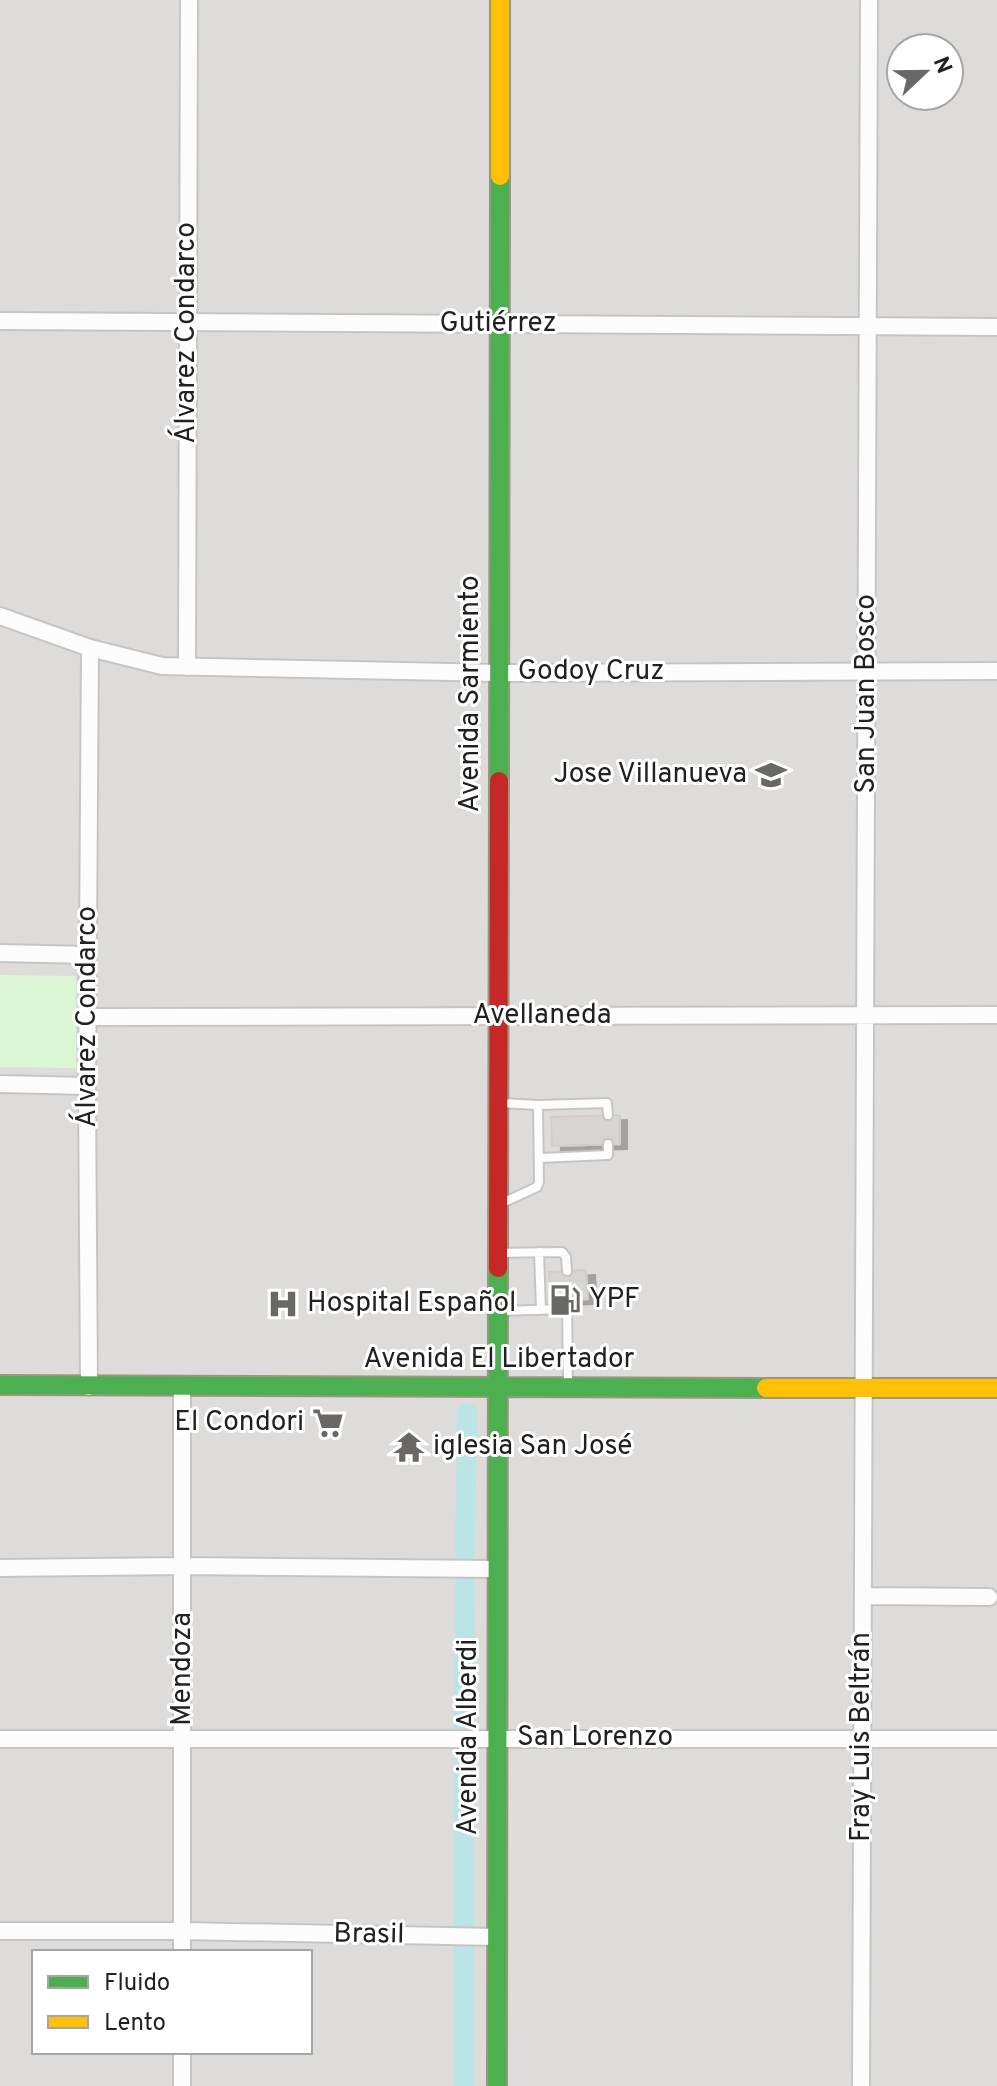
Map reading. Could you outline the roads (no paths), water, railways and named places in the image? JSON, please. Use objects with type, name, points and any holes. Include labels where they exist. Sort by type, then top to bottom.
[{"type":"main road","name":"Avenida Sarmiento","points":[[499,1389],[500,0]]},
{"type":"main road","name":"Avenida El Libertador","points":[[0,1385],[499,1389],[997,1388]]},
{"type":"main road","name":"Avenida Alberdi","points":[[497,2086],[499,1389]]},
{"type":"street","name":"Álvarez Condarco","points":[[187,667],[189,0]]},
{"type":"street","name":"San Juan Bosco","points":[[864,1388],[869,0]]},
{"type":"street","name":"Gutiérrez","points":[[0,321],[997,327]]},
{"type":"street","name":"Godoy Cruz","points":[[0,616],[90,648],[162,666],[499,673],[867,669],[997,671]]},
{"type":"street","name":"Álvarez Condarco","points":[[89,1387],[87,1017],[90,648]]},
{"type":"street","points":[[0,953],[88,955]]},
{"type":"street","name":"Avellaneda","points":[[87,1017],[997,1015]]},
{"type":"street","points":[[0,1084],[87,1086]]},
{"type":"street","name":"Mendoza","points":[[182,1386],[182,1950]]},
{"type":"street","name":"Fray Luis Beltrán","points":[[861,2086],[864,1388]]},
{"type":"street","points":[[0,1568],[497,1569]]},
{"type":"street","points":[[863,1596],[989,1597]]},
{"type":"street","name":"San Lorenzo","points":[[0,1739],[997,1739]]},
{"type":"street","name":"Brasil","points":[[0,1931],[498,1937]]},
{"type":"street","points":[[182,2054],[182,2086]]},
{"type":"lane","points":[[498,1103],[607,1103],[608,1115]]},
{"type":"lane","points":[[566,1104],[566,1117]]},
{"type":"lane","points":[[500,1204],[537,1187],[540,1158],[538,1105]]},
{"type":"lane","points":[[540,1158],[608,1155],[608,1144]]},
{"type":"lane","points":[[567,1145],[568,1157]]},
{"type":"lane","points":[[539,1252],[541,1310]]},
{"type":"lane","points":[[499,1253],[565,1254],[567,1271]]},
{"type":"lane","points":[[499,1311],[541,1310],[567,1304],[568,1388]]},
{"type":"waterway","points":[[465,1552],[467,1413]]},
{"type":"waterway","points":[[464,1727],[465,1584]]},
{"type":"waterway","points":[[464,1749],[464,1926]]},
{"type":"waterway","points":[[464,1947],[464,2086]]},
{"type":"place","name":"Jose Villanueva","points":[[771,775]]},
{"type":"place","name":"YPF","points":[[565,1300]]},
{"type":"place","name":"Hospital Español","points":[[283,1304]]},
{"type":"place","name":"El Condori","points":[[328,1423]]},
{"type":"place","name":"iglesia San José","points":[[409,1447]]}]
